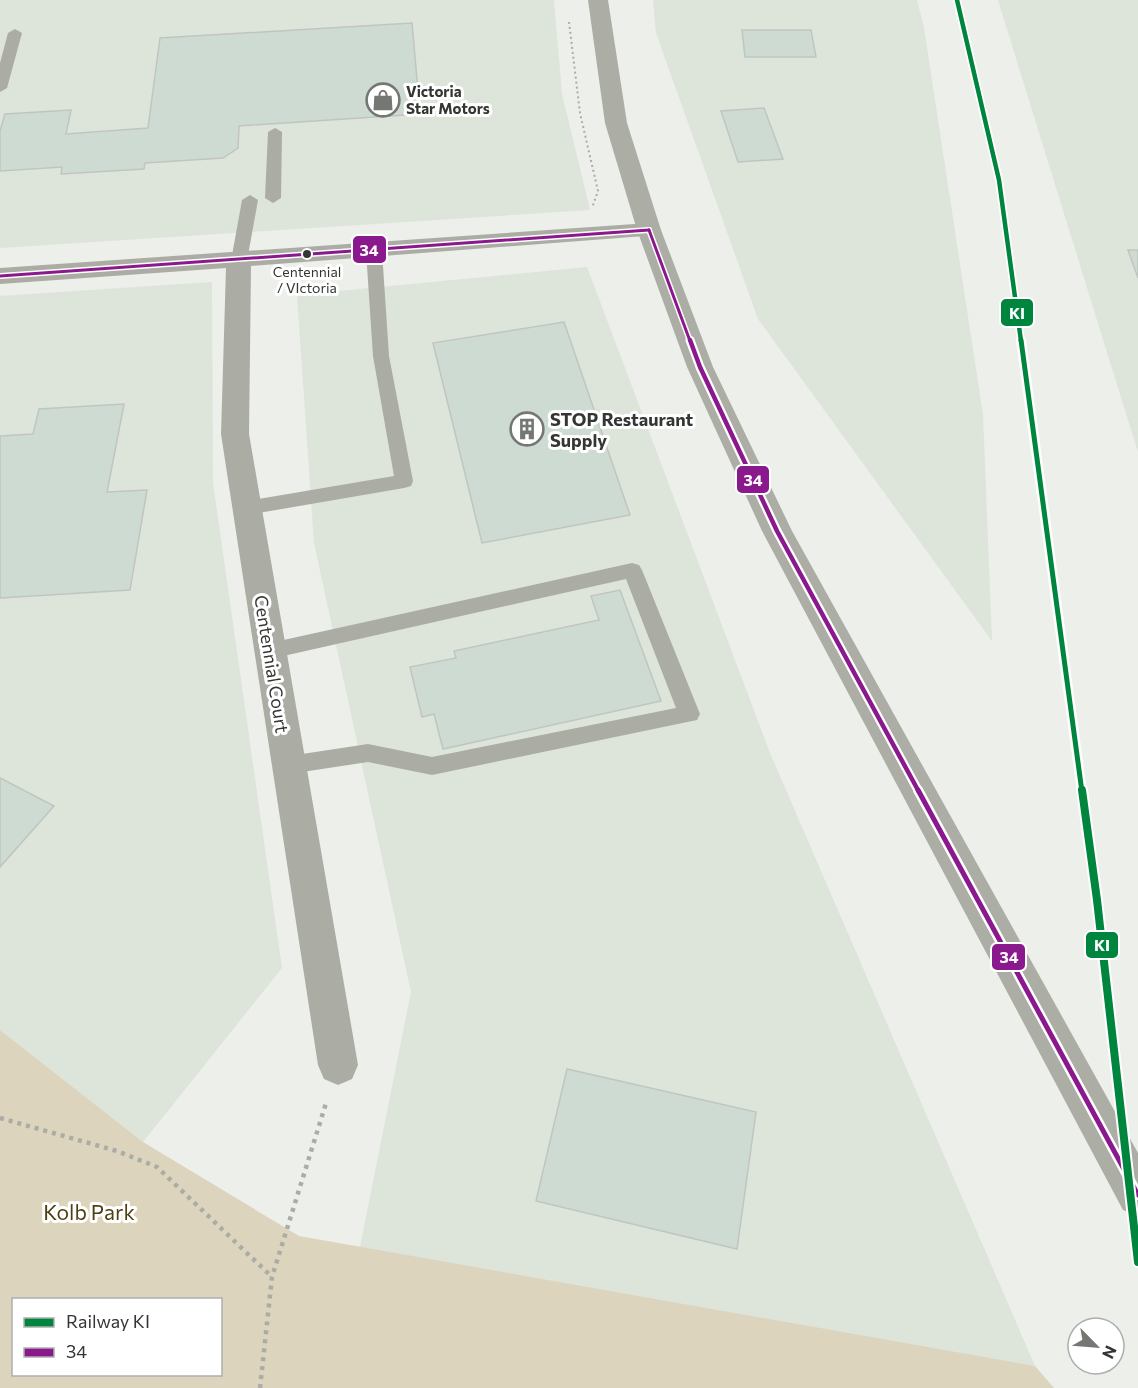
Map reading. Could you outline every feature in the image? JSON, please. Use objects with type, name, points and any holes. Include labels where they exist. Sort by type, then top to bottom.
[{"type":"main road","points":[[598,0],[616,123],[649,230],[700,367],[777,531],[1138,1195]]},
{"type":"street","points":[[0,276],[238,261],[649,230]]},
{"type":"street","name":"Centennial Court","points":[[238,261],[235,434],[338,1065]]},
{"type":"lane","points":[[0,88],[15,33]]},
{"type":"lane","points":[[273,198],[275,132]]},
{"type":"lane","points":[[238,261],[250,200]]},
{"type":"lane","points":[[247,508],[404,481],[381,356],[374,251]]},
{"type":"lane","points":[[270,651],[632,570],[689,714],[432,766],[368,753],[289,765]]},
{"type":"path","points":[[260,1388],[273,1278],[338,1065]]},
{"type":"path","points":[[0,1118],[117,1151],[157,1167],[273,1278]]},
{"type":"shaded area","points":[[0,0],[554,0],[562,94],[590,210],[0,248]]},
{"type":"shaded area","points":[[653,0],[917,0],[924,28],[983,415],[992,641],[758,319],[656,33]]},
{"type":"shaded area","points":[[998,0],[1138,0],[1138,452],[1114,375]]},
{"type":"shaded area","points":[[587,267],[770,753],[1035,1366],[357,1262],[411,992],[314,543],[297,295]]},
{"type":"shaded area","points":[[212,282],[213,483],[282,968],[143,1142],[0,1030],[0,296]]},
{"type":"green space","name":"Kolb Park","points":[[0,1030],[143,1142],[299,1236],[1035,1366],[1054,1388],[0,1388]]},
{"type":"building","points":[[412,23],[420,114],[239,126],[238,148],[223,158],[145,163],[144,169],[61,174],[62,167],[0,171],[0,131],[5,114],[71,110],[66,134],[148,128],[160,38]]},
{"type":"building","points":[[742,30],[811,30],[816,57],[745,57]]},
{"type":"building","points":[[764,108],[783,159],[738,162],[721,111]]},
{"type":"building","points":[[1128,250],[1138,250],[1138,278]]},
{"type":"building","name":"STOP Restaurant Supply","points":[[564,322],[630,515],[482,543],[433,343]]},
{"type":"building","points":[[124,404],[107,492],[147,490],[130,590],[0,598],[0,436],[33,434],[39,409]]},
{"type":"building","points":[[620,590],[661,701],[443,749],[434,714],[422,717],[410,667],[456,658],[454,651],[599,620],[591,596]]},
{"type":"building","points":[[0,778],[54,806],[0,867]]},
{"type":"building","points":[[567,1069],[756,1112],[737,1249],[536,1201]]},
{"type":"rail line","name":"KI","points":[[957,0],[999,180],[1097,900],[1138,1262]]},
{"type":"transit line","name":"34","points":[[649,230],[700,367],[777,531],[1138,1195]]},
{"type":"transit line","name":"34","points":[[0,276],[649,230]]},
{"type":"place","name":"Victoria Star Motors","points":[[383,100]]},
{"type":"place","name":"Centennial / VIctoria","points":[[307,254]]},
{"type":"place","name":"STOP Restaurant Supply","points":[[527,429]]}]
